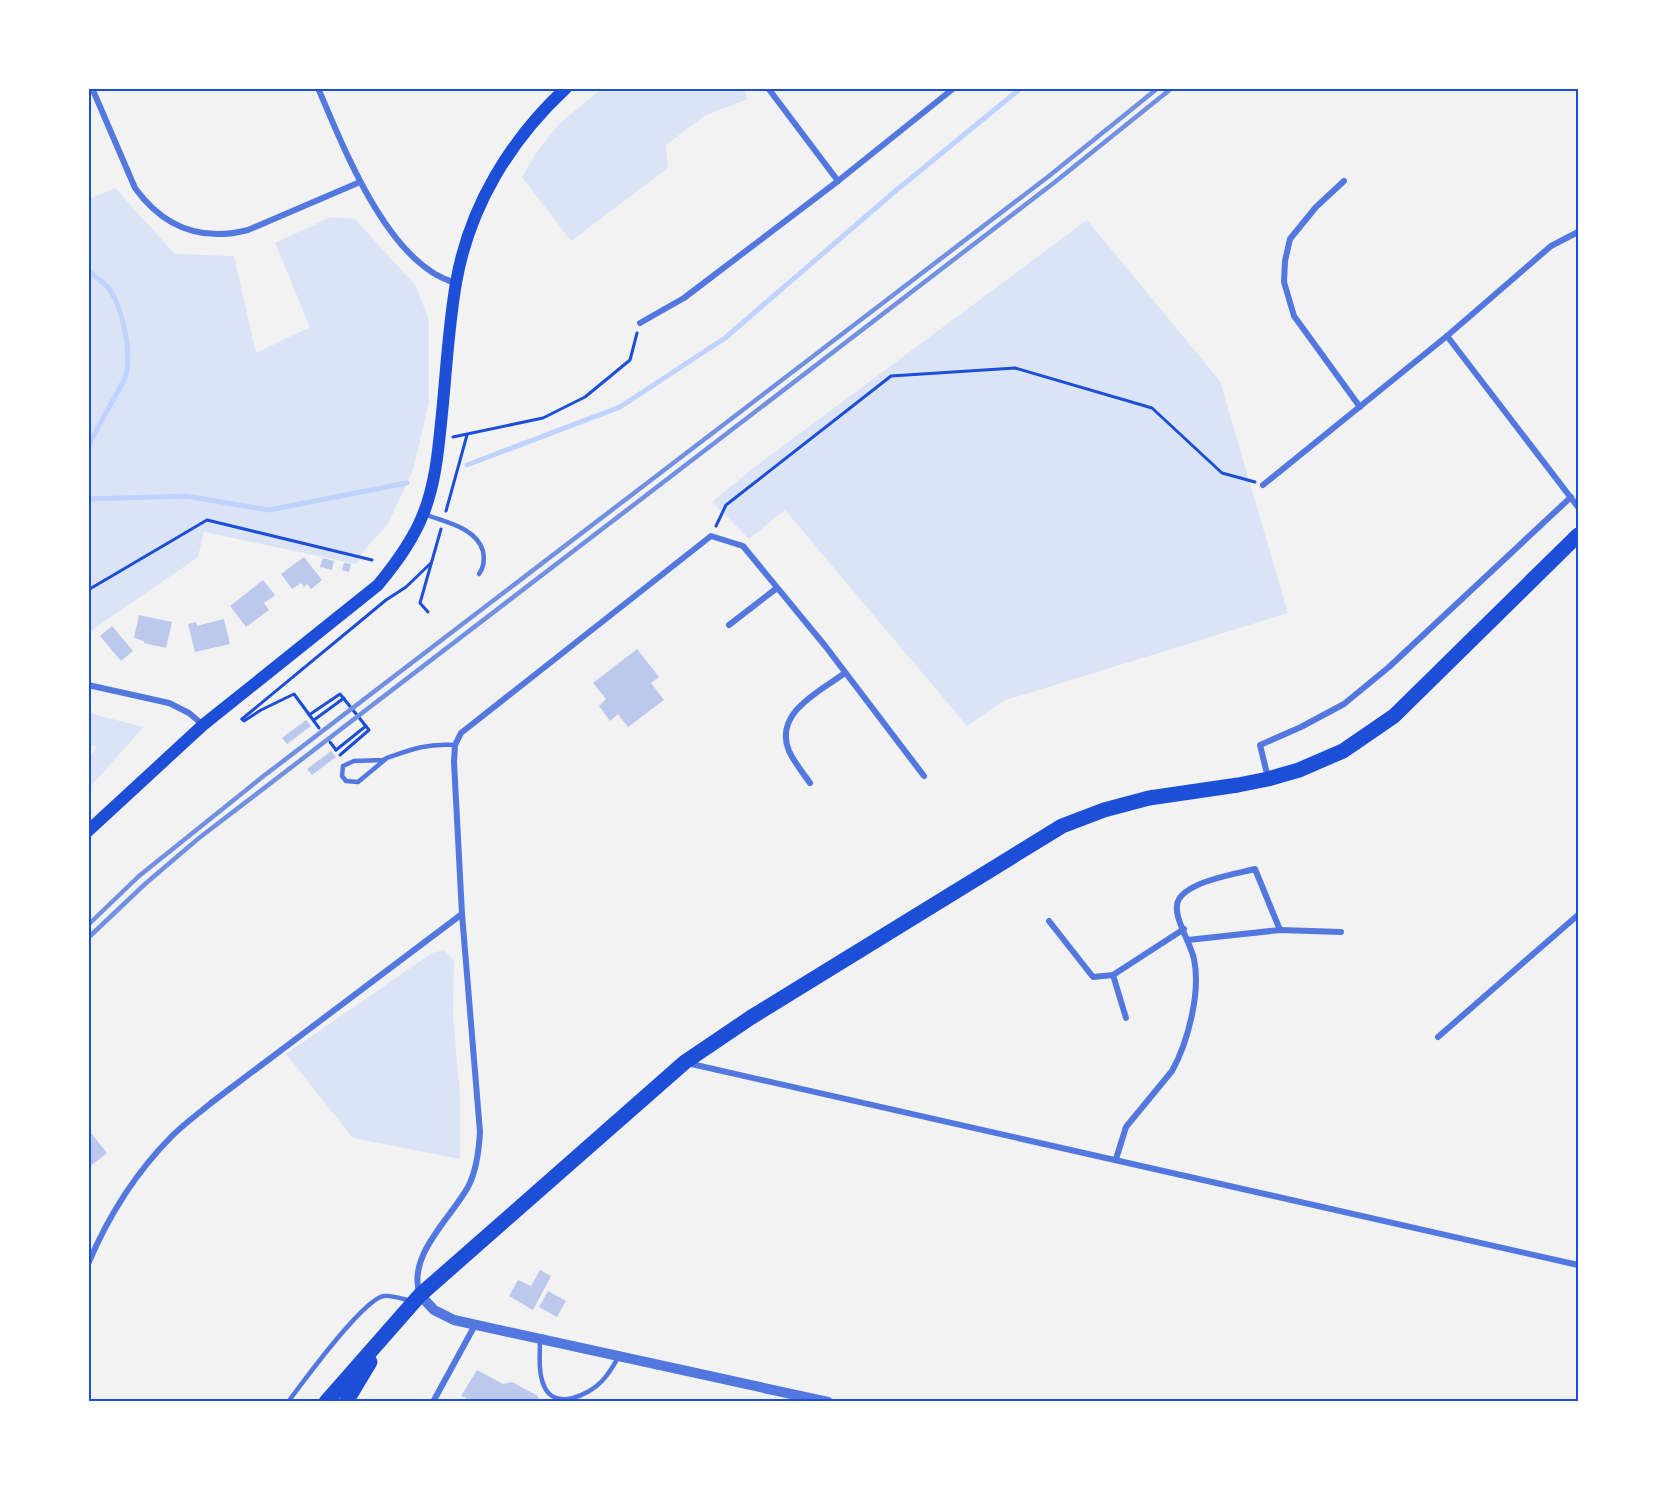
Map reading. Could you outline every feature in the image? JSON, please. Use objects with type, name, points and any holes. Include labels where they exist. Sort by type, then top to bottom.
[{"type":"main road","points":[[88,831],[203,725],[378,585],[399,558],[423,514],[434,479],[456,283],[471,228],[493,177],[525,133],[564,89]]},
{"type":"main road","points":[[326,1401],[417,1298],[685,1062],[760,1011],[1062,826],[1104,810],[1149,798],[1268,779],[1299,770],[1343,751],[1394,716],[1578,535]]},
{"type":"main road","points":[[345,1401],[397,1322]]},
{"type":"street","points":[[92,88],[135,188],[158,214],[190,231],[211,235],[230,235],[248,230],[360,182]]},
{"type":"street","points":[[318,88],[360,182],[404,249],[414,260],[442,279],[456,283]]},
{"type":"street","points":[[768,88],[838,181]]},
{"type":"street","points":[[640,323],[684,298],[838,181],[954,88]]},
{"type":"street","points":[[1344,182],[1316,207],[1290,239],[1285,261],[1284,282],[1294,316],[1360,406]]},
{"type":"street","points":[[1263,484],[1447,336],[1551,246],[1578,232]]},
{"type":"street","points":[[1447,336],[1578,507]]},
{"type":"street","points":[[1268,779],[1260,745],[1301,727],[1344,704],[1389,667],[1570,497]]},
{"type":"street","points":[[828,1401],[475,1325],[440,1314],[417,1298],[416,1273],[420,1262],[433,1237],[468,1186],[474,1173],[479,1148],[480,1132],[462,914],[455,745],[461,733],[467,728],[711,536],[743,546],[826,646],[924,776]]},
{"type":"street","points":[[729,625],[777,588]]},
{"type":"street","points":[[810,783],[790,752],[787,742],[788,724],[796,709],[845,673]]},
{"type":"street","points":[[88,685],[169,703],[189,713],[203,725]]},
{"type":"street","points":[[1116,1159],[1126,1127],[1172,1071],[1183,1047],[1196,986],[1194,960],[1176,907],[1177,901],[1186,891],[1200,884],[1255,869],[1280,930]]},
{"type":"street","points":[[88,1264],[123,1196],[172,1135],[211,1103],[462,914]]},
{"type":"street","points":[[1438,1037],[1578,915]]},
{"type":"street","points":[[1049,921],[1093,977],[1113,975],[1184,929]]},
{"type":"street","points":[[1188,940],[1280,930],[1341,932]]},
{"type":"street","points":[[1113,975],[1126,1018]]},
{"type":"street","points":[[685,1062],[1578,1265]]},
{"type":"street","points":[[432,1401],[475,1325]]},
{"type":"lane","points":[[423,514],[468,531],[475,536],[480,542],[484,557],[479,574]]},
{"type":"lane","points":[[387,758],[361,780],[354,783],[346,781],[342,776],[342,769],[346,763],[376,761],[428,744],[455,745]]},
{"type":"lane","points":[[288,1401],[339,1337],[374,1301],[385,1296],[417,1298]]},
{"type":"lane","points":[[540,1340],[544,1388],[553,1397],[568,1400],[602,1382],[618,1357]]},
{"type":"path","points":[[440,438],[466,435],[543,418],[585,398],[630,360],[640,323]]},
{"type":"path","points":[[711,536],[726,505],[891,376],[1016,368],[1152,408],[1222,473],[1263,484]]},
{"type":"path","points":[[88,590],[207,520],[372,560]]},
{"type":"path","points":[[319,728],[294,694],[261,710],[244,722],[242,719],[386,600],[406,588],[430,563]]},
{"type":"path","points":[[309,715],[340,694],[344,698],[369,730],[340,754]]},
{"type":"path","points":[[313,720],[344,698]]},
{"type":"path","points":[[336,750],[366,726]]},
{"type":"path","points":[[330,741],[346,763]]},
{"type":"shaded area","points":[[602,89],[743,89],[748,99],[704,116],[666,145],[668,168],[571,241],[522,177],[538,150],[561,122]]},
{"type":"shaded area","points":[[115,188],[175,254],[234,256],[256,353],[310,327],[275,243],[331,217],[355,219],[416,286],[429,320],[429,402],[413,470],[388,524],[366,548],[356,564],[204,532],[198,557],[91,631],[89,643],[89,199]]},
{"type":"shaded area","points":[[1087,220],[1220,381],[1288,613],[1003,701],[967,726],[785,510],[749,539],[712,502],[752,469]]},
{"type":"shaded area","points":[[89,713],[144,727],[89,788],[89,757],[97,747],[89,744]]},
{"type":"shaded area","points":[[444,950],[454,961],[453,1017],[460,1095],[460,1159],[353,1138],[286,1054],[432,953]]},
{"type":"building","points":[[304,557],[322,580],[311,589],[307,584],[304,587],[301,583],[292,589],[281,574]]},
{"type":"building","points":[[323,558],[334,561],[332,570],[320,567]]},
{"type":"building","points":[[344,563],[351,564],[349,572],[342,570]]},
{"type":"building","points":[[263,580],[275,595],[264,603],[269,610],[246,627],[230,606]]},
{"type":"building","points":[[139,615],[172,622],[166,648],[134,638]]},
{"type":"building","points":[[224,619],[230,644],[195,652],[188,624],[196,622],[197,626]]},
{"type":"building","points":[[112,626],[133,651],[121,661],[100,636]]},
{"type":"building","points":[[637,649],[659,677],[651,683],[664,700],[628,727],[618,714],[610,721],[599,706],[606,699],[593,683]]},
{"type":"building","points":[[306,720],[311,726],[287,744],[282,738]]},
{"type":"building","points":[[331,751],[336,757],[312,775],[307,769]]},
{"type":"building","points":[[91,1133],[107,1153],[88,1168],[88,1135]]},
{"type":"building","points":[[540,1270],[551,1276],[533,1310],[509,1296],[518,1280],[531,1286]]},
{"type":"building","points":[[548,1291],[566,1301],[557,1317],[539,1307]]},
{"type":"building","points":[[477,1370],[503,1384],[512,1382],[538,1396],[540,1402],[463,1402],[466,1398],[461,1396]]},
{"type":"waterway","points":[[467,465],[620,407],[725,338],[893,193],[1021,88]]},
{"type":"waterway","points":[[88,271],[108,287],[115,299],[123,321],[128,358],[125,378],[88,446]]},
{"type":"waterway","points":[[88,499],[186,496],[269,510],[407,483]]},
{"type":"railway","points":[[88,925],[139,876],[261,778],[1049,176],[1158,88]]},
{"type":"railway","points":[[88,938],[145,884],[199,838],[1055,182],[1172,88]]}]
